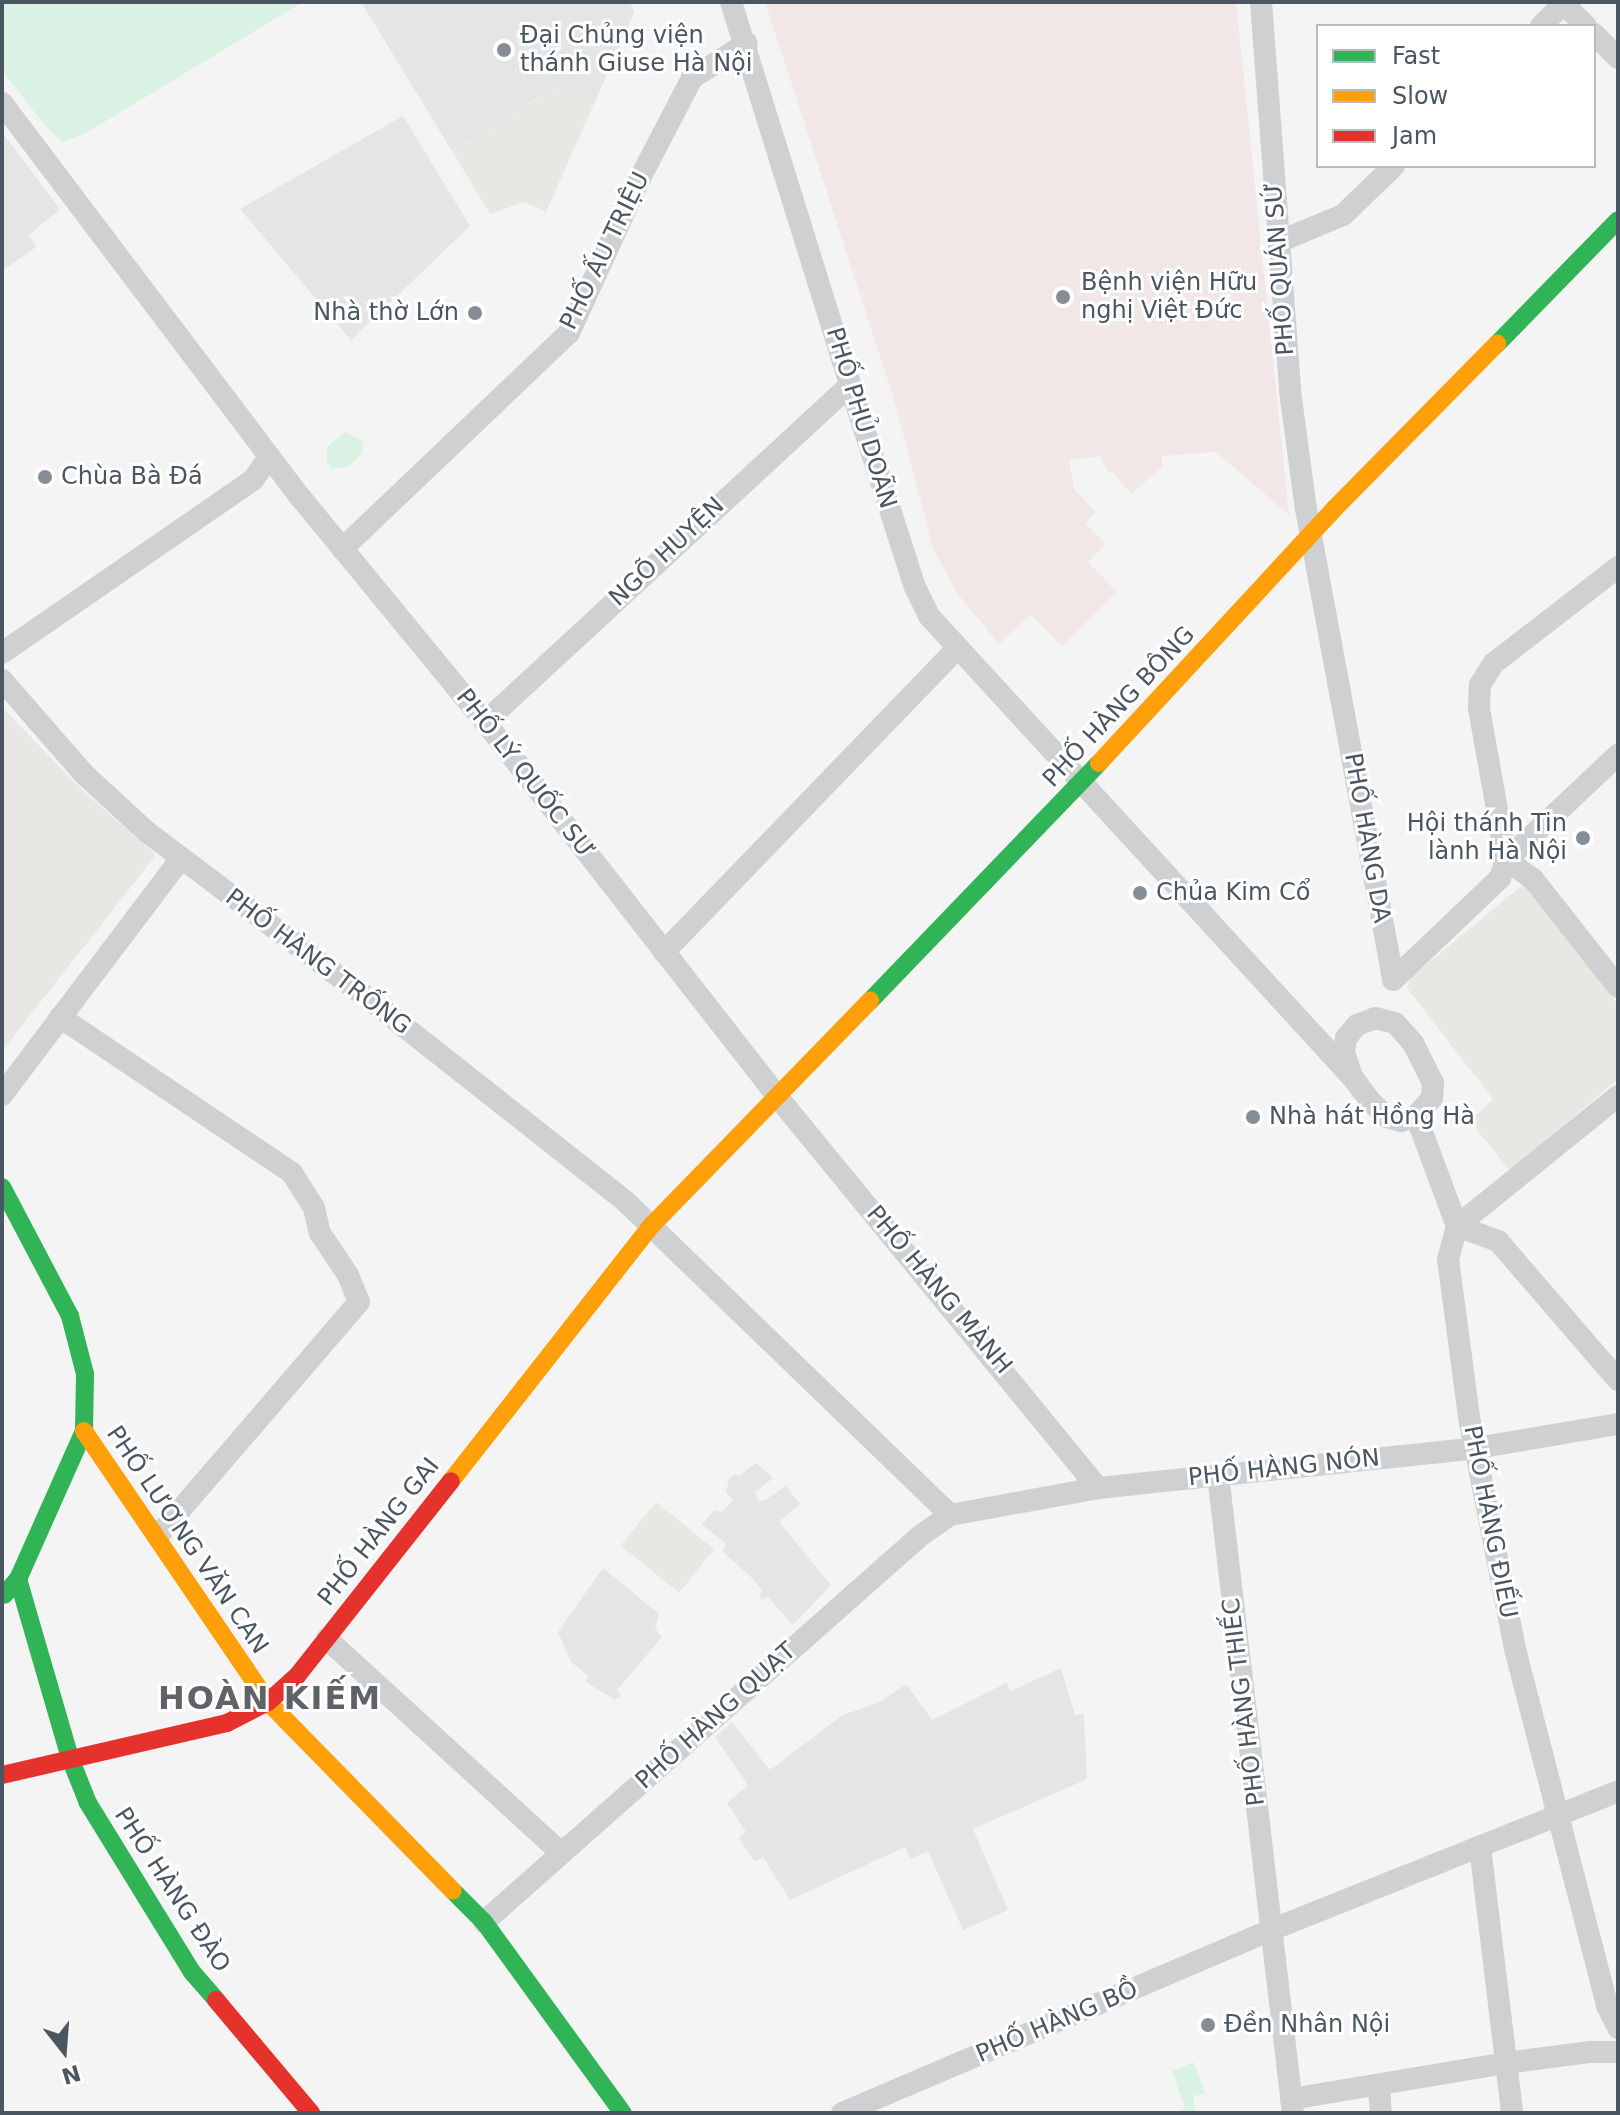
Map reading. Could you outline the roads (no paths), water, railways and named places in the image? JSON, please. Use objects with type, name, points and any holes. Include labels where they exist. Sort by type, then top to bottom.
[{"type":"street","name":"PHỐ PHỦ DOÃN","points":[[731,2],[747,43],[850,385],[915,587],[929,616],[956,650],[1352,1077]]},
{"type":"street","name":"PHỐ QUÁN SỨ","points":[[1261,2],[1290,391],[1311,534]]},
{"type":"street","points":[[1543,24],[1564,3],[1584,24]]},
{"type":"street","points":[[1596,36],[1618,58]]},
{"type":"street","name":"PHỐ ẤU TRIỆU","points":[[342,549],[569,333],[639,180],[692,78],[747,43]]},
{"type":"street","name":"PHỐ LÝ QUỐC SƯ","points":[[2,103],[269,457],[485,722],[776,1095]]},
{"type":"street","points":[[1278,242],[1343,215],[1392,168]]},
{"type":"street","name":"PHỐ HÀNG BÔNG","points":[[652,1225],[776,1095],[910,962],[1081,783],[1311,534],[1618,220]]},
{"type":"street","name":"NGÕ HUYỆN","points":[[485,722],[850,385]]},
{"type":"street","points":[[2,653],[253,480],[269,457]]},
{"type":"street","name":"PHỐ HÀNG DA","points":[[1311,534],[1393,980],[1500,878],[1506,860],[1618,755]]},
{"type":"street","points":[[1618,567],[1494,663],[1480,685],[1479,709],[1506,860],[1533,879],[1618,987]]},
{"type":"street","points":[[664,952],[956,650]]},
{"type":"street","name":"PHỐ HÀNG TRỐNG","points":[[2,680],[85,775],[181,858],[399,1023],[652,1225],[950,1515]]},
{"type":"street","points":[[2,1095],[181,858]]},
{"type":"street","points":[[60,1017],[292,1173],[314,1208],[320,1233],[348,1275],[359,1302],[158,1536]]},
{"type":"street","points":[[1375,1018],[1395,1023],[1413,1043],[1433,1083],[1432,1098],[1416,1116],[1401,1121],[1387,1117],[1352,1077],[1344,1052],[1346,1038],[1357,1025],[1375,1018]]},
{"type":"street","name":"PHỐ HÀNG MÀNH","points":[[776,1095],[1098,1488]]},
{"type":"street","points":[[1457,1226],[1618,1096]]},
{"type":"street","points":[[1416,1116],[1457,1226],[1498,1241],[1618,1380]]},
{"type":"street","points":[[2,1187],[70,1316],[85,1374],[84,1431],[18,1579],[2,1597]]},
{"type":"street","name":"PHỐ HÀNG GAI","points":[[2,1775],[227,1723],[268,1702],[297,1676],[327,1639],[652,1225]]},
{"type":"street","name":"PHỐ HÀNG ĐIẾU","points":[[1457,1226],[1448,1259],[1476,1448],[1515,1649],[1561,1814],[1607,2006],[1618,2028]]},
{"type":"street","name":"PHỐ HÀNG NÓN","points":[[950,1515],[1098,1488],[1476,1448],[1618,1424]]},
{"type":"street","name":"PHỐ LƯƠNG VĂN CAN","points":[[84,1431],[268,1702],[484,1922],[623,2113]]},
{"type":"street","name":"PHỐ HÀNG THIẾC","points":[[1218,1475],[1292,2106]]},
{"type":"street","name":"PHỐ HÀNG QUẠT","points":[[484,1922],[914,1540],[950,1515]]},
{"type":"street","name":"PHỐ HÀNG ĐÀO","points":[[18,1579],[70,1758],[88,1803],[192,1972],[311,2113]]},
{"type":"street","points":[[327,1639],[561,1853]]},
{"type":"street","name":"PHỐ HÀNG BỒ","points":[[842,2113],[1271,1930],[1618,1791]]},
{"type":"street","points":[[1480,1847],[1512,2113]]},
{"type":"street","points":[[1292,2106],[1379,2086],[1506,2063],[1590,2052],[1618,2052]]},
{"type":"street","points":[[1379,2086],[1381,2113]]},
{"type":"place","name":"Đại Chủng viện thánh Giuse Hà Nội","points":[[504,50]]},
{"type":"place","name":"Bệnh viện Hữu nghị Việt Đức","points":[[1063,297]]},
{"type":"place","name":"Nhà thờ Lớn","points":[[475,313]]},
{"type":"place","name":"Chùa Bà Đá","points":[[45,477]]},
{"type":"place","name":"Hội thánh Tin lành Hà Nội","points":[[1583,838]]},
{"type":"place","name":"Chủa Kim Cổ","points":[[1140,893]]},
{"type":"place","name":"Nhà hát Hồng Hà","points":[[1253,1117]]},
{"type":"place","name":"Đền Nhân Nội","points":[[1208,2025]]},
{"type":"district","name":"HOÀN KIẾM","points":[[270,1698]]}]
